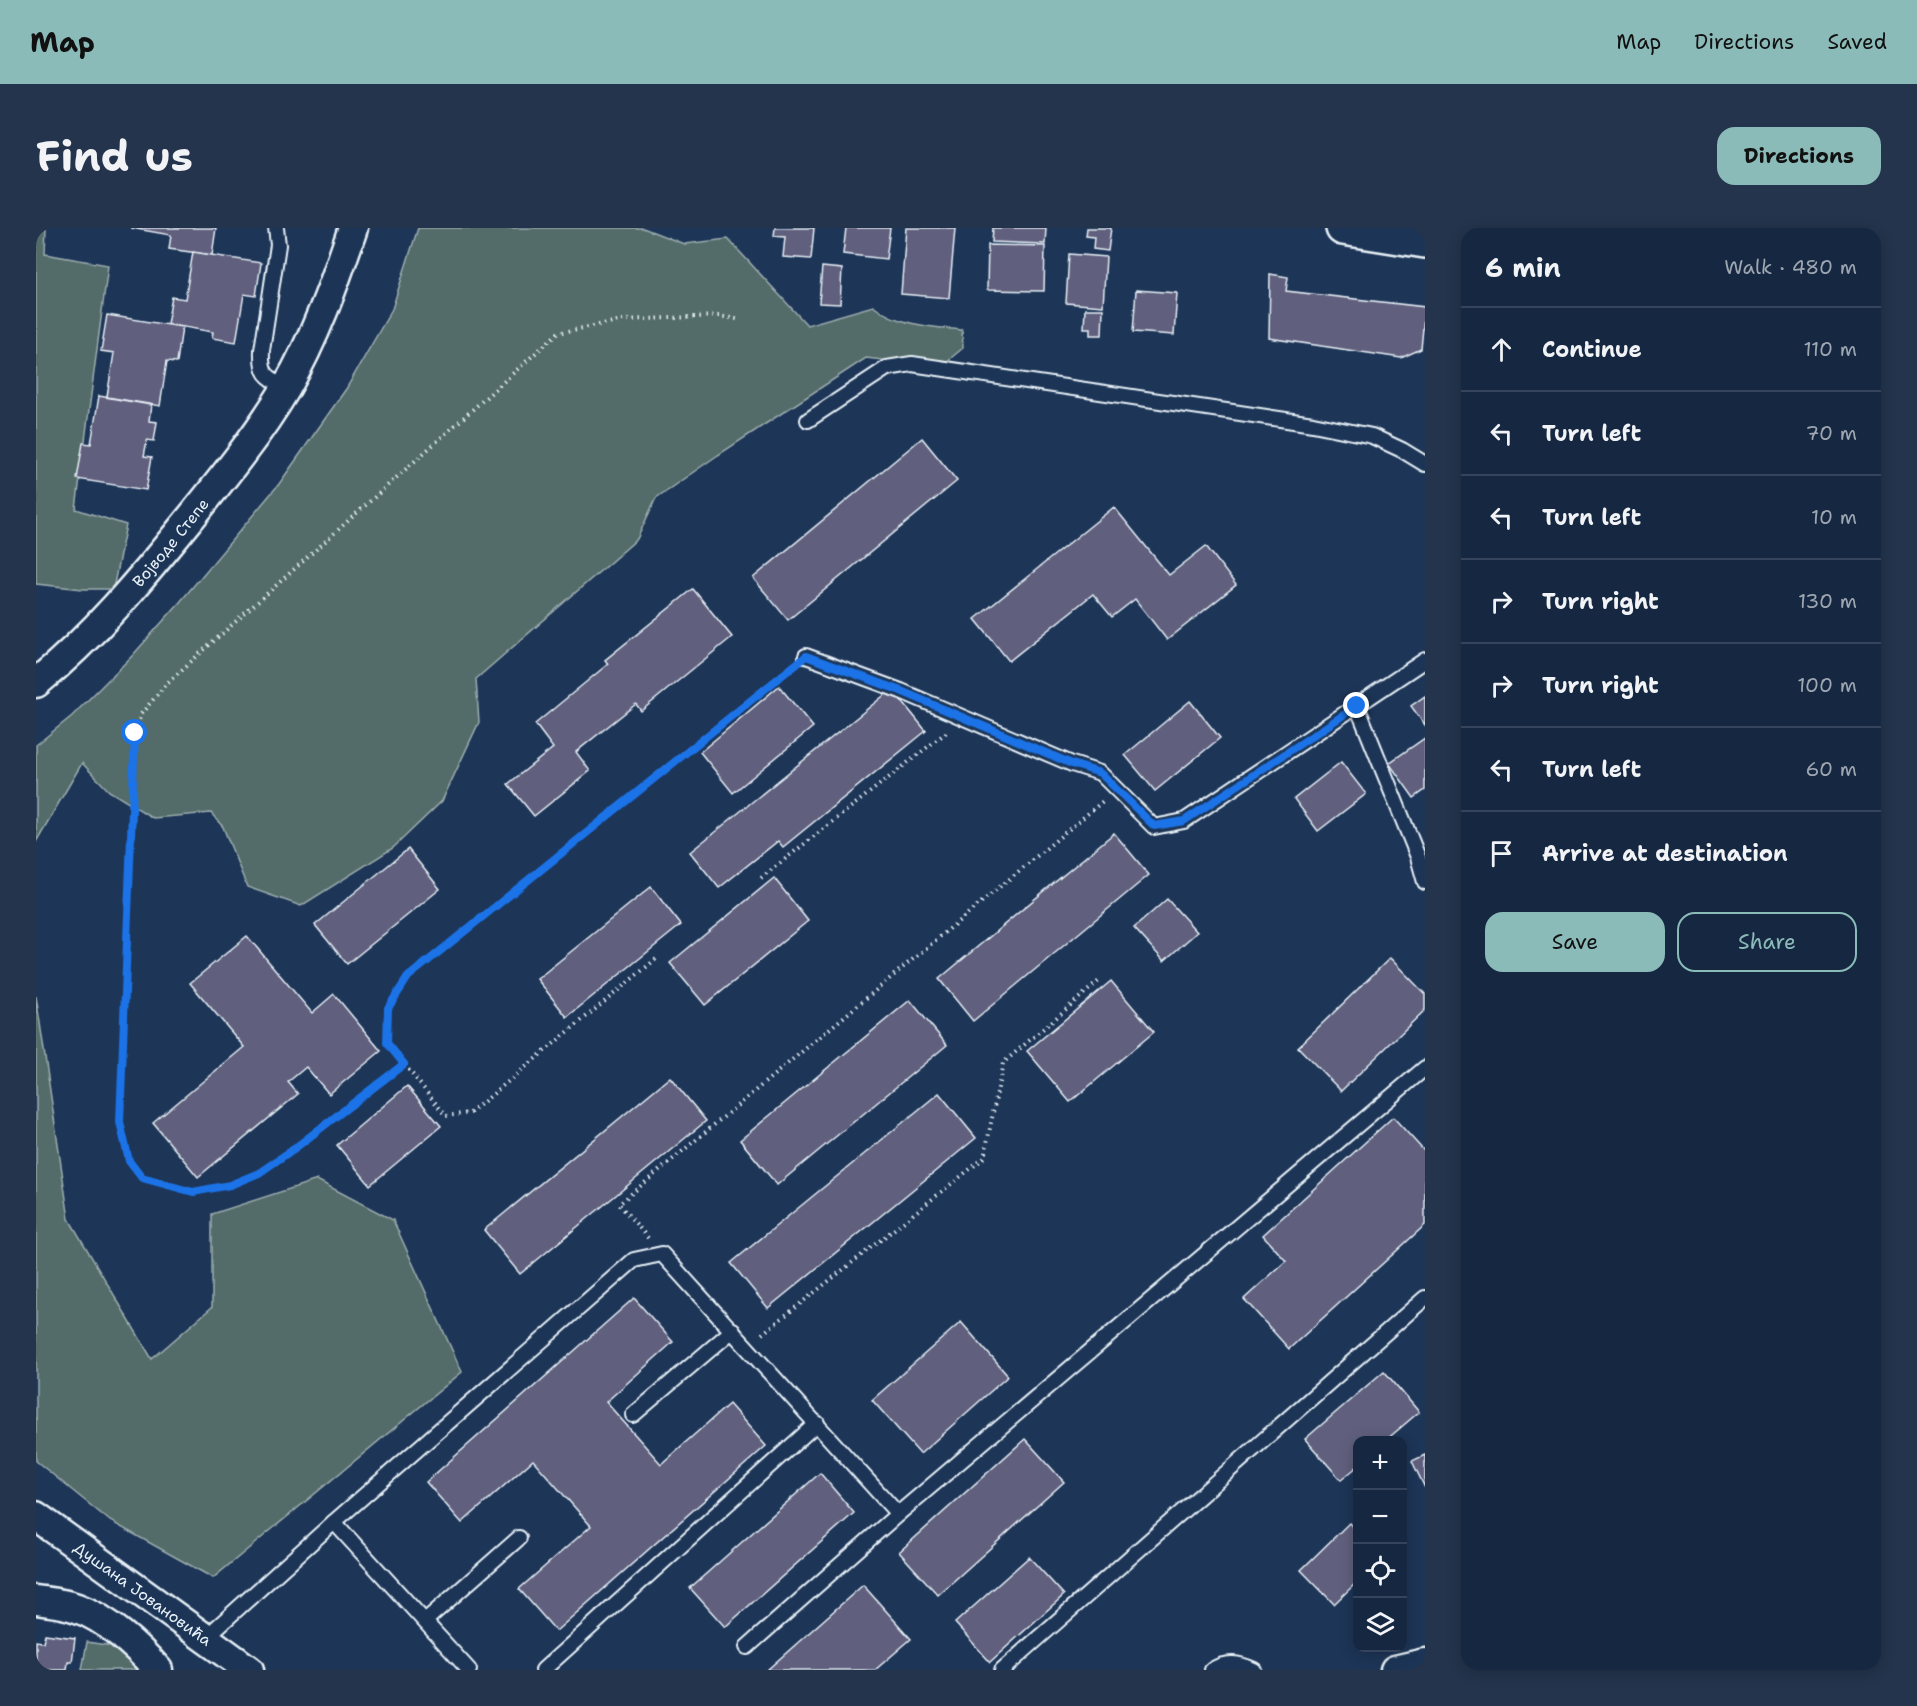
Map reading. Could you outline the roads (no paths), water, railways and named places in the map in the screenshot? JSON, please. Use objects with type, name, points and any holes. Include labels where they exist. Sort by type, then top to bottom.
[{"type":"street","name":"Војводе Степе","points":[[36,683],[87,636],[135,585],[227,471],[287,387],[315,328],[353,228]]},
{"type":"street","points":[[1343,228],[1425,241]]},
{"type":"street","name":"Душана Јовановића","points":[[36,1516],[249,1670]]},
{"type":"street","points":[[36,1600],[66,1605],[97,1618],[134,1646],[158,1670]]},
{"type":"street","points":[[1395,1670],[1425,1663]]},
{"type":"lane","points":[[276,228],[278,245],[261,362],[264,373],[273,381],[287,387]]},
{"type":"lane","points":[[808,420],[887,368],[912,364],[1313,424],[1371,436],[1402,450],[1425,464]]},
{"type":"lane","points":[[806,656],[901,691],[1072,764],[1100,773],[1154,826],[1184,821],[1425,660]]},
{"type":"lane","points":[[1357,706],[1422,857],[1425,882]]},
{"type":"lane","points":[[747,1647],[898,1514],[1425,1068]]},
{"type":"lane","points":[[204,1639],[334,1522],[634,1260],[662,1254],[898,1514]]},
{"type":"lane","points":[[1002,1670],[1425,1298]]},
{"type":"lane","points":[[633,1415],[733,1330]]},
{"type":"lane","points":[[543,1670],[817,1423]]},
{"type":"lane","points":[[334,1522],[469,1670]]},
{"type":"lane","points":[[425,1621],[519,1538]]},
{"type":"lane","points":[[1212,1670],[1228,1663],[1254,1670]]}]
